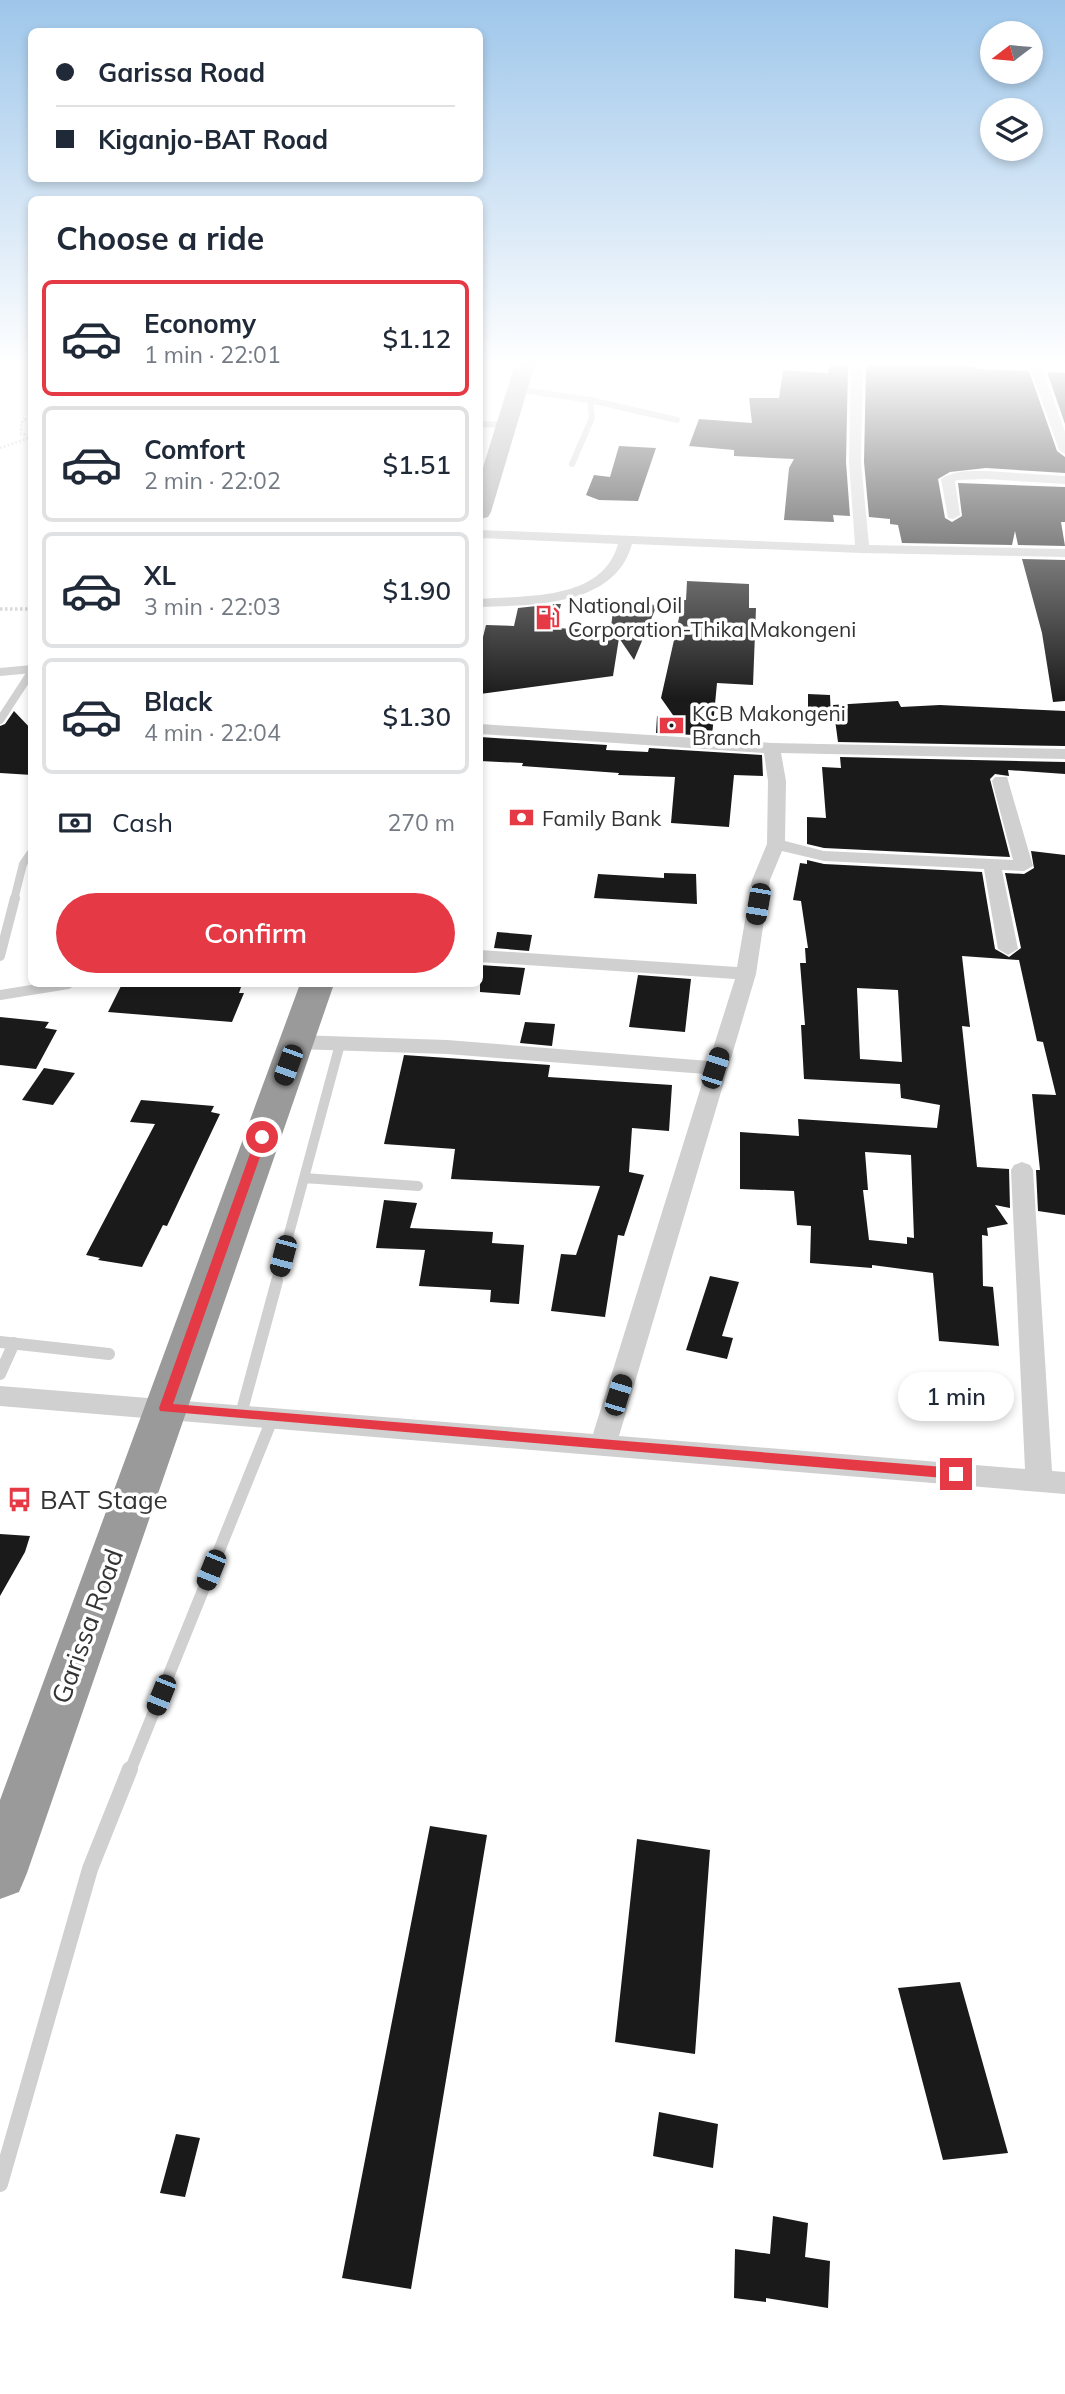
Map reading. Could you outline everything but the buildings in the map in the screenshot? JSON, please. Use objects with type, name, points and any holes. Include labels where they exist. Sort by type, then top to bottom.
[{"type":"highway","points":[[483,499],[490,476]]},
{"type":"highway","name":"Garissa Road","points":[[0,1873],[316,987]]},
{"type":"street","points":[[856,476],[862,549]]},
{"type":"street","points":[[953,515],[948,480],[962,476]]},
{"type":"street","points":[[982,476],[1065,480]]},
{"type":"street","points":[[483,534],[862,549],[1065,553]]},
{"type":"street","points":[[483,603],[575,592],[594,586],[620,561],[626,539]]},
{"type":"street","points":[[483,729],[772,748],[1065,754]]},
{"type":"street","points":[[603,1445],[715,1068],[746,974],[761,880],[776,844],[778,801],[772,748]]},
{"type":"street","points":[[776,844],[824,856],[1024,866],[1001,781]]},
{"type":"street","points":[[992,864],[1008,949]]},
{"type":"street","points":[[483,956],[746,974]]},
{"type":"street","points":[[296,1041],[447,1047],[715,1068]]},
{"type":"street","points":[[1022,1170],[1039,1481]]},
{"type":"street","points":[[0,1396],[1065,1483]]},
{"type":"lane","points":[[0,672],[28,670]]},
{"type":"lane","points":[[0,720],[28,678]]},
{"type":"lane","points":[[0,956],[23,864],[28,857]]},
{"type":"lane","points":[[0,995],[49,987]]},
{"type":"lane","points":[[241,1414],[340,1044]]},
{"type":"lane","points":[[304,1178],[418,1186]]},
{"type":"lane","points":[[0,1342],[109,1354]]},
{"type":"lane","points":[[0,1374],[14,1343]]},
{"type":"lane","points":[[0,2184],[90,1869],[273,1417]]},
{"type":"path","points":[[0,609],[28,609]]},
{"type":"place","name":"National Oil Corporation-Thika Makongeni","points":[[548,617]]},
{"type":"place","name":"KCB Makongeni Branch","points":[[672,725]]},
{"type":"place","name":"Family Bank","points":[[522,818]]},
{"type":"place","name":"BAT Stage","points":[[20,1499]]},
{"type":"route","points":[[262,1137],[165,1408],[956,1474]]}]
